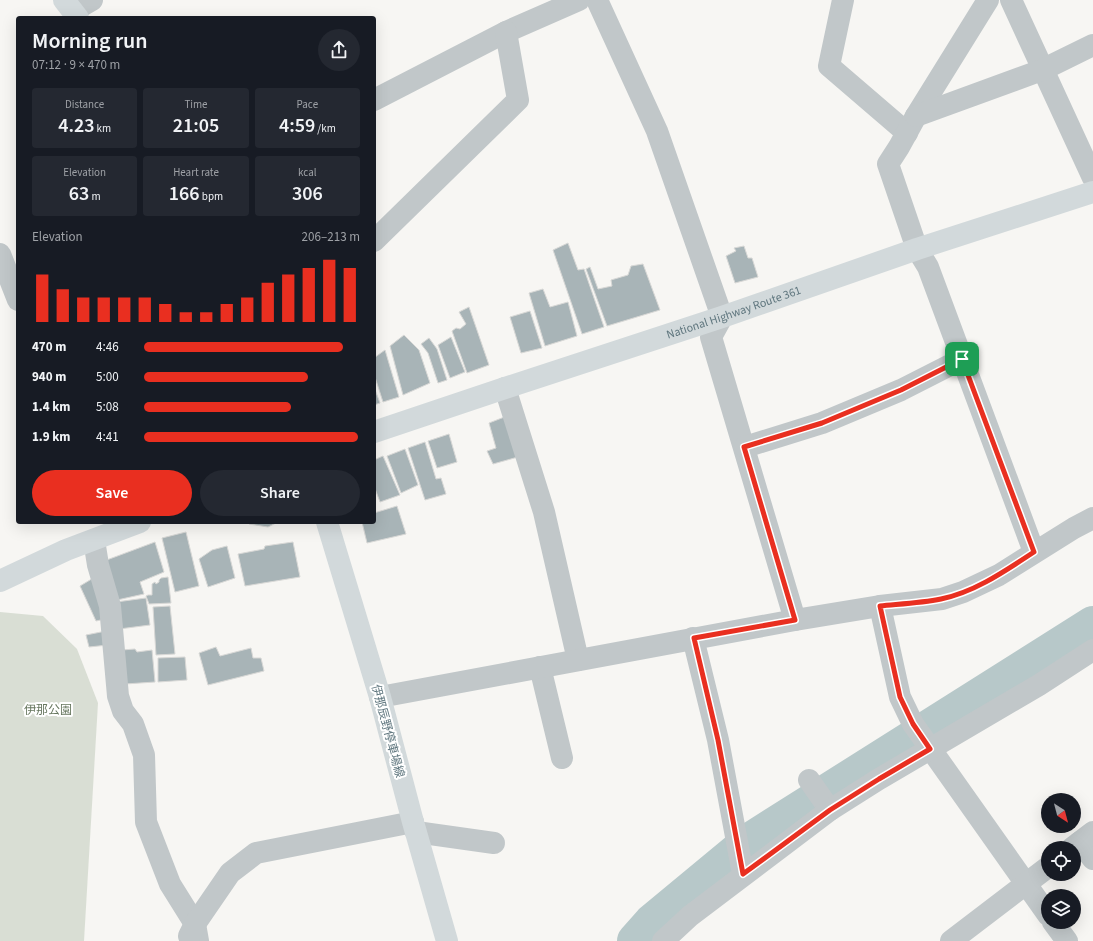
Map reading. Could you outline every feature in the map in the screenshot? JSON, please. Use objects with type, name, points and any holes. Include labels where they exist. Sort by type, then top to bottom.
[{"type":"main road","name":"National Highway Route 361","points":[[376,431],[722,317],[917,249],[1093,192]]},
{"type":"main road","points":[[0,581],[103,532],[133,524]]},
{"type":"main road","name":"伊那辰野停車場線","points":[[328,524],[380,697],[414,827],[447,941]]},
{"type":"street","points":[[376,99],[506,32],[579,0]]},
{"type":"street","points":[[597,0],[657,131],[722,317],[712,337],[795,620]]},
{"type":"street","points":[[842,0],[829,66],[911,124]]},
{"type":"street","points":[[988,0],[888,164],[917,249],[928,267],[1034,552]]},
{"type":"street","points":[[1011,0],[1093,178]]},
{"type":"street","points":[[376,240],[518,100],[506,32]]},
{"type":"street","points":[[911,124],[1042,70],[1093,45]]},
{"type":"street","points":[[6,261],[16,294]]},
{"type":"street","points":[[744,447],[822,423],[901,390],[962,359]]},
{"type":"street","points":[[505,388],[544,512],[578,660]]},
{"type":"street","points":[[380,697],[795,620],[880,606],[942,599],[963,592],[999,575],[1034,552],[1093,518]]},
{"type":"street","points":[[103,532],[98,565],[110,606],[118,696],[123,711],[133,724],[144,755],[146,822],[170,884],[193,935]]},
{"type":"street","points":[[880,606],[900,697],[913,724],[1041,906]]},
{"type":"street","points":[[694,638],[718,740],[743,874]]},
{"type":"street","points":[[663,941],[690,916],[743,874],[830,810],[879,779],[1039,685],[1093,650]]},
{"type":"street","points":[[540,667],[562,758]]},
{"type":"street","points":[[809,780],[830,810]]},
{"type":"street","points":[[193,935],[230,873],[256,853],[414,827],[494,843]]},
{"type":"street","points":[[1082,841],[1093,859]]},
{"type":"street","points":[[951,941],[1041,871]]},
{"type":"street","points":[[1058,929],[1067,941]]},
{"type":"green space","name":"伊那公園","points":[[0,612],[43,616],[77,649],[98,703],[84,941],[0,941]]},
{"type":"building","points":[[568,243],[578,270],[584,269],[604,327],[582,334],[553,250]]},
{"type":"building","points":[[744,246],[748,258],[752,258],[758,277],[735,283],[726,256],[736,251],[734,248]]},
{"type":"building","points":[[643,264],[660,310],[607,326],[586,269],[590,267],[598,289],[612,286],[611,280],[628,275],[631,266]]},
{"type":"building","points":[[543,289],[550,307],[568,302],[577,336],[545,346],[529,293]]},
{"type":"building","points":[[469,307],[489,365],[467,373],[452,331],[456,328],[460,329],[466,324],[459,312]]},
{"type":"building","points":[[530,311],[542,348],[521,353],[510,317]]},
{"type":"building","points":[[404,335],[419,350],[430,383],[403,395],[390,346]]},
{"type":"building","points":[[451,337],[465,372],[450,378],[438,345]]},
{"type":"building","points":[[429,338],[437,349],[447,380],[438,383],[428,353],[421,344]]},
{"type":"building","points":[[385,350],[399,397],[383,402],[376,380],[376,357]]},
{"type":"building","points":[[376,392],[380,403],[376,404]]},
{"type":"building","points":[[507,416],[518,457],[493,464],[487,451],[496,448],[489,423]]},
{"type":"building","points":[[449,434],[457,462],[437,468],[428,441]]},
{"type":"building","points":[[425,442],[436,479],[441,478],[446,494],[425,500],[408,448]]},
{"type":"building","points":[[405,449],[418,485],[401,493],[387,456]]},
{"type":"building","points":[[383,456],[400,495],[380,502],[376,491],[376,459]]},
{"type":"building","points":[[397,506],[406,534],[367,543],[362,524],[376,524],[376,512]]},
{"type":"building","points":[[249,524],[274,524],[268,527]]},
{"type":"building","points":[[186,532],[199,586],[175,592],[162,538]]},
{"type":"building","points":[[155,542],[164,572],[140,582],[144,594],[117,600],[104,561]]},
{"type":"building","points":[[293,542],[300,577],[245,586],[238,554],[264,549],[265,546]]},
{"type":"building","points":[[227,546],[235,578],[208,587],[199,559],[212,550]]},
{"type":"building","points":[[95,577],[105,619],[96,621],[80,586]]},
{"type":"building","points":[[168,577],[171,603],[149,604],[146,596],[152,595],[152,584],[159,582],[161,578]]},
{"type":"building","points":[[146,598],[150,625],[119,629],[116,602]]},
{"type":"building","points":[[170,606],[175,654],[156,655],[153,607]]},
{"type":"building","points":[[106,631],[108,645],[89,647],[86,635]]},
{"type":"building","points":[[216,647],[220,656],[251,648],[253,658],[261,658],[264,671],[208,685],[199,653]]},
{"type":"building","points":[[135,649],[137,652],[152,650],[155,682],[125,684],[122,650]]},
{"type":"building","points":[[185,657],[187,680],[158,682],[158,658]]},
{"type":"waterway","points":[[636,941],[652,923],[751,841],[1093,625]]},
{"type":"route","points":[[962,359],[1034,552],[999,575],[963,592],[942,599],[880,606],[900,697],[913,724],[930,749],[830,810],[743,874],[718,740],[694,638],[795,620],[744,447],[822,423],[901,390],[962,359]]}]
